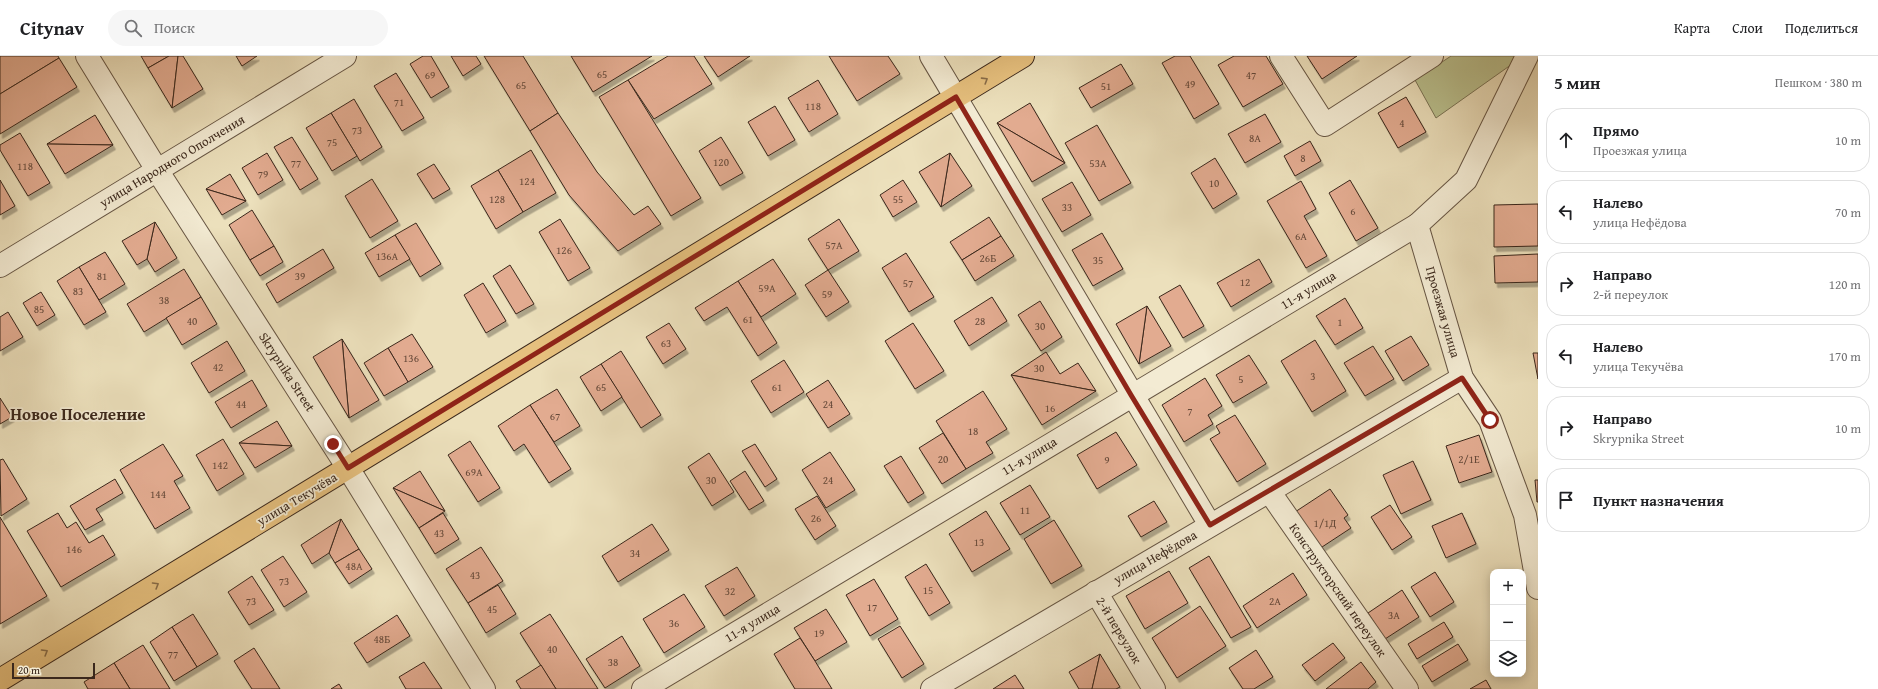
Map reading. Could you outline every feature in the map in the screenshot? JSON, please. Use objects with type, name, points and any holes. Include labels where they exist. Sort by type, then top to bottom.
[{"type":"main road","name":"улица Текучёва","points":[[0,680],[1023,56]]},
{"type":"street","name":"Skrypnika Street","points":[[87,56],[157,170],[348,468],[484,689]]},
{"type":"street","name":"улица Народного Ополчения","points":[[0,266],[345,56]]},
{"type":"street","points":[[931,56],[1131,395],[1210,525]]},
{"type":"street","points":[[1281,56],[1325,125],[1432,56]]},
{"type":"street","points":[[1417,225],[1466,180],[1527,56]]},
{"type":"street","name":"Проезжая улица","points":[[1417,225],[1462,378],[1490,420],[1525,515],[1538,588]]},
{"type":"street","name":"11-я улица","points":[[643,689],[1131,395],[1417,225]]},
{"type":"street","name":"улица Нефёдова","points":[[932,689],[1462,378]]},
{"type":"street","name":"Конструкторский переулок","points":[[1269,491],[1407,689]]},
{"type":"street","name":"2-й переулок","points":[[1096,592],[1154,689]]},
{"type":"green space","points":[[1451,56],[1517,56],[1515,62],[1436,118],[1415,80]]},
{"type":"building","points":[[0,56],[58,56],[59,58],[0,94]]},
{"type":"building","points":[[141,56],[169,56],[148,68]]},
{"type":"building","points":[[169,56],[178,56],[172,108],[148,68]]},
{"type":"building","points":[[178,56],[183,56],[203,89],[172,108]]},
{"type":"building","points":[[236,56],[257,56],[242,66]]},
{"type":"building","points":[[423,56],[431,56],[449,87],[431,98],[410,64]]},
{"type":"building","points":[[451,56],[476,56],[481,64],[463,76]]},
{"type":"building","points":[[484,56],[523,56],[558,113],[530,131]]},
{"type":"building","points":[[571,56],[652,56],[593,92]]},
{"type":"building","points":[[668,56],[694,56],[712,84],[654,119],[628,80]]},
{"type":"building","points":[[704,56],[750,56],[718,77]]},
{"type":"building","points":[[829,56],[888,56],[900,74],[857,101]]},
{"type":"building","points":[[1175,56],[1190,56],[1219,104],[1194,119],[1162,63]]},
{"type":"building","points":[[1234,56],[1266,56],[1283,84],[1243,107],[1218,65]]},
{"type":"building","points":[[1307,56],[1357,56],[1322,79]]},
{"type":"building","points":[[59,58],[77,87],[0,134],[0,94]]},
{"type":"building","points":[[1121,64],[1133,84],[1091,108],[1079,88]]},
{"type":"building","points":[[396,73],[424,118],[402,131],[374,86]]},
{"type":"building","points":[[628,80],[701,198],[671,216],[599,97]]},
{"type":"building","points":[[818,80],[838,114],[809,132],[788,98]]},
{"type":"building","points":[[1406,97],[1426,132],[1398,148],[1378,113]]},
{"type":"building","points":[[354,99],[382,147],[360,161],[331,113]]},
{"type":"building","points":[[1030,103],[1065,163],[997,123]]},
{"type":"building","points":[[775,106],[795,140],[768,156],[748,122]]},
{"type":"building","points":[[331,113],[357,156],[332,171],[306,128]]},
{"type":"building","points":[[558,113],[597,172],[634,215],[648,206],[661,224],[618,251],[569,195],[530,131]]},
{"type":"building","points":[[1265,114],[1281,142],[1245,163],[1228,134]]},
{"type":"building","points":[[95,115],[113,145],[47,144]]},
{"type":"building","points":[[997,123],[1065,163],[1032,182]]},
{"type":"building","points":[[1097,125],[1131,183],[1099,201],[1065,143]]},
{"type":"building","points":[[20,133],[50,183],[28,196],[0,150],[0,145]]},
{"type":"building","points":[[292,137],[318,179],[300,190],[274,147]]},
{"type":"building","points":[[721,137],[743,173],[720,186],[699,151]]},
{"type":"building","points":[[1310,141],[1321,161],[1295,176],[1284,156]]},
{"type":"building","points":[[47,144],[113,145],[65,174]]},
{"type":"building","points":[[531,150],[556,193],[523,212],[498,170]]},
{"type":"building","points":[[267,153],[283,180],[258,195],[242,168]]},
{"type":"building","points":[[950,153],[972,186],[941,207]]},
{"type":"building","points":[[950,153],[941,207],[919,172]]},
{"type":"building","points":[[1215,158],[1237,194],[1213,209],[1191,173]]},
{"type":"building","points":[[434,164],[450,189],[433,199],[417,174]]},
{"type":"building","points":[[498,170],[523,212],[496,229],[471,186]]},
{"type":"building","points":[[230,174],[246,201],[206,189]]},
{"type":"building","points":[[372,179],[398,221],[370,238],[345,196]]},
{"type":"building","points":[[0,180],[15,206],[0,215]]},
{"type":"building","points":[[903,180],[917,202],[893,217],[880,195]]},
{"type":"building","points":[[1350,180],[1378,228],[1356,241],[1329,193]]},
{"type":"building","points":[[1301,181],[1316,209],[1304,216],[1327,256],[1306,268],[1267,201]]},
{"type":"building","points":[[1072,182],[1091,215],[1062,232],[1042,199]]},
{"type":"building","points":[[206,189],[246,201],[222,215]]},
{"type":"building","points":[[1538,204],[1538,246],[1494,247],[1494,205]]},
{"type":"building","points":[[252,210],[274,246],[250,260],[229,225]]},
{"type":"building","points":[[989,217],[1001,236],[962,260],[950,242]]},
{"type":"building","points":[[560,219],[590,268],[568,281],[539,232]]},
{"type":"building","points":[[839,219],[859,251],[828,270],[808,239]]},
{"type":"building","points":[[155,222],[177,258],[155,272],[147,259]]},
{"type":"building","points":[[155,222],[147,259],[137,265],[122,241]]},
{"type":"building","points":[[416,223],[441,264],[420,277],[395,235]]},
{"type":"building","points":[[1102,233],[1123,269],[1093,286],[1072,250]]},
{"type":"building","points":[[395,235],[410,259],[379,277],[365,253]]},
{"type":"building","points":[[1001,236],[1014,256],[975,281],[962,260]]},
{"type":"building","points":[[274,246],[283,262],[260,276],[250,260]]},
{"type":"building","points":[[323,249],[334,268],[277,303],[266,284]]},
{"type":"building","points":[[105,252],[125,284],[99,300],[79,267]]},
{"type":"building","points":[[906,253],[934,297],[909,312],[882,268]]},
{"type":"building","points":[[1538,254],[1538,282],[1495,283],[1494,256]]},
{"type":"building","points":[[773,259],[796,294],[761,317],[738,281]]},
{"type":"building","points":[[1259,259],[1272,282],[1231,307],[1217,283]]},
{"type":"building","points":[[510,265],[534,304],[516,314],[493,276]]},
{"type":"building","points":[[79,267],[106,312],[84,325],[57,281]]},
{"type":"building","points":[[184,269],[201,297],[144,332],[127,304]]},
{"type":"building","points":[[828,270],[849,302],[826,317],[805,285]]},
{"type":"building","points":[[738,281],[777,343],[758,356],[727,307],[704,321],[695,308]]},
{"type":"building","points":[[483,283],[506,321],[486,333],[464,295]]},
{"type":"building","points":[[1180,285],[1204,326],[1183,338],[1159,297]]},
{"type":"building","points":[[41,292],[55,315],[37,326],[23,303]]},
{"type":"building","points":[[201,297],[217,324],[182,345],[166,318]]},
{"type":"building","points":[[992,297],[1007,321],[969,346],[954,321]]},
{"type":"building","points":[[1345,298],[1363,328],[1335,345],[1316,316]]},
{"type":"building","points":[[1040,301],[1062,337],[1041,351],[1018,315]]},
{"type":"building","points":[[1147,306],[1171,346],[1139,364]]},
{"type":"building","points":[[1147,306],[1139,364],[1116,324]]},
{"type":"building","points":[[8,312],[23,337],[0,351],[0,317]]},
{"type":"building","points":[[669,323],[686,349],[663,364],[646,337]]},
{"type":"building","points":[[913,323],[944,371],[915,389],[885,341]]},
{"type":"building","points":[[412,334],[433,367],[408,382],[388,348]]},
{"type":"building","points":[[1411,336],[1429,365],[1403,381],[1385,351]]},
{"type":"building","points":[[342,339],[379,400],[349,418]]},
{"type":"building","points":[[342,339],[349,418],[313,357]]},
{"type":"building","points":[[1315,340],[1346,391],[1312,412],[1281,361]]},
{"type":"building","points":[[227,341],[245,371],[209,393],[191,363]]},
{"type":"building","points":[[1373,346],[1394,379],[1365,396],[1344,363]]},
{"type":"building","points":[[388,348],[408,382],[384,396],[364,363]]},
{"type":"building","points":[[621,351],[661,415],[641,428],[601,364]]},
{"type":"building","points":[[1046,352],[1060,374],[1078,363],[1096,391],[1011,375]]},
{"type":"building","points":[[1533,353],[1538,353],[1538,379]]},
{"type":"building","points":[[1249,355],[1267,383],[1233,403],[1216,375]]},
{"type":"building","points":[[784,360],[804,392],[771,413],[751,381]]},
{"type":"building","points":[[601,364],[622,397],[601,411],[580,377]]},
{"type":"building","points":[[1011,375],[1096,391],[1042,425]]},
{"type":"building","points":[[1205,378],[1222,406],[1208,415],[1213,424],[1184,442],[1162,405]]},
{"type":"building","points":[[252,380],[267,406],[231,428],[215,402]]},
{"type":"building","points":[[828,380],[850,414],[828,428],[806,394]]},
{"type":"building","points":[[557,389],[580,426],[554,442],[530,405]]},
{"type":"building","points":[[983,391],[1007,429],[986,442],[993,453],[966,469],[936,421]]},
{"type":"building","points":[[0,398],[12,417],[0,424]]},
{"type":"building","points":[[530,405],[571,469],[549,483],[524,444],[514,451],[498,426]]},
{"type":"building","points":[[1235,415],[1266,464],[1237,482],[1210,439],[1220,433],[1216,426]]},
{"type":"building","points":[[277,421],[292,446],[239,443]]},
{"type":"building","points":[[1116,432],[1137,465],[1097,489],[1077,455]]},
{"type":"building","points":[[943,433],[966,469],[942,484],[919,448]]},
{"type":"building","points":[[1479,435],[1492,472],[1459,483],[1446,446]]},
{"type":"building","points":[[223,439],[244,474],[217,491],[196,455]]},
{"type":"building","points":[[470,441],[500,488],[478,502],[448,455]]},
{"type":"building","points":[[239,443],[292,446],[255,468]]},
{"type":"building","points":[[163,444],[183,476],[174,481],[190,508],[155,529],[120,470]]},
{"type":"building","points":[[755,444],[777,479],[765,487],[742,451]]},
{"type":"building","points":[[830,452],[855,490],[826,508],[802,470]]},
{"type":"building","points":[[709,453],[734,492],[712,506],[688,467]]},
{"type":"building","points":[[901,456],[924,493],[908,503],[884,466]]},
{"type":"building","points":[[3,459],[27,499],[1,516],[0,460]]},
{"type":"building","points":[[1413,461],[1431,500],[1401,514],[1383,475]]},
{"type":"building","points":[[420,471],[445,511],[393,488]]},
{"type":"building","points":[[745,471],[764,501],[749,510],[730,481]]},
{"type":"building","points":[[115,479],[123,493],[96,509],[103,520],[85,530],[70,506]]},
{"type":"building","points":[[1535,480],[1538,480],[1538,502],[1537,502]]},
{"type":"building","points":[[1030,485],[1050,517],[1020,535],[1000,503]]},
{"type":"building","points":[[393,488],[445,511],[419,528]]},
{"type":"building","points":[[1330,489],[1348,515],[1344,518],[1351,528],[1319,549],[1295,512]]},
{"type":"building","points":[[817,496],[836,526],[815,540],[795,509]]},
{"type":"building","points":[[1154,501],[1167,522],[1141,537],[1128,516]]},
{"type":"building","points":[[1390,505],[1412,537],[1392,550],[1371,517]]},
{"type":"building","points":[[986,511],[1010,549],[972,572],[949,534]]},
{"type":"building","points":[[58,513],[67,528],[76,522],[89,543],[103,535],[115,555],[61,587],[27,531]]},
{"type":"building","points":[[443,513],[459,539],[435,554],[419,528]]},
{"type":"building","points":[[1462,513],[1476,544],[1446,558],[1432,526]]},
{"type":"building","points":[[0,517],[47,596],[0,624]]},
{"type":"building","points":[[341,519],[359,549],[335,563],[329,553]]},
{"type":"building","points":[[341,519],[329,553],[312,564],[301,545]]},
{"type":"building","points":[[1054,520],[1082,566],[1051,584],[1024,539]]},
{"type":"building","points":[[652,524],[669,550],[618,582],[602,556]]},
{"type":"building","points":[[481,547],[503,581],[468,603],[446,569]]},
{"type":"building","points":[[359,549],[372,569],[349,584],[335,563]]},
{"type":"building","points":[[283,556],[307,592],[284,607],[261,570]]},
{"type":"building","points":[[1209,556],[1251,627],[1231,638],[1189,568]]},
{"type":"building","points":[[926,564],[950,603],[929,616],[905,577]]},
{"type":"building","points":[[737,567],[755,596],[724,616],[705,586]]},
{"type":"building","points":[[1169,571],[1188,603],[1145,629],[1126,596]]},
{"type":"building","points":[[1435,572],[1454,602],[1430,617],[1411,587]]},
{"type":"building","points":[[1293,573],[1307,595],[1257,628],[1243,606]]},
{"type":"building","points":[[252,576],[274,610],[249,625],[228,592]]},
{"type":"building","points":[[874,579],[898,619],[870,636],[846,595]]},
{"type":"building","points":[[498,585],[516,614],[486,633],[468,603]]},
{"type":"building","points":[[1402,590],[1419,617],[1385,639],[1368,613]]},
{"type":"building","points":[[684,594],[705,627],[664,653],[643,619]]},
{"type":"building","points":[[1200,606],[1226,646],[1177,678],[1152,638]]},
{"type":"building","points":[[826,609],[847,642],[815,661],[794,628]]},
{"type":"building","points":[[193,614],[218,654],[197,667],[172,627]]},
{"type":"building","points":[[550,614],[598,689],[556,689],[520,633]]},
{"type":"building","points":[[397,615],[410,636],[367,663],[354,643]]},
{"type":"building","points":[[1444,622],[1453,637],[1417,659],[1408,644]]},
{"type":"building","points":[[900,626],[924,664],[902,678],[878,639]]},
{"type":"building","points":[[172,627],[197,667],[174,681],[150,642]]},
{"type":"building","points":[[622,636],[640,666],[605,688],[586,659]]},
{"type":"building","points":[[800,638],[832,689],[795,689],[774,654]]},
{"type":"building","points":[[1333,643],[1345,658],[1315,681],[1302,665]]},
{"type":"building","points":[[1458,644],[1468,660],[1432,682],[1422,666]]},
{"type":"building","points":[[143,645],[170,689],[130,689],[114,663]]},
{"type":"building","points":[[254,648],[280,689],[252,689],[234,661]]},
{"type":"building","points":[[1256,650],[1273,677],[1254,689],[1243,689],[1229,668]]},
{"type":"building","points":[[1100,654],[1092,689],[1079,689],[1069,672]]},
{"type":"building","points":[[1100,654],[1120,687],[1116,689],[1092,689]]},
{"type":"building","points":[[424,662],[442,689],[406,689],[399,677]]},
{"type":"building","points":[[1361,662],[1376,682],[1368,689],[1326,689]]},
{"type":"building","points":[[114,663],[130,689],[88,689],[84,682]]},
{"type":"building","points":[[541,665],[556,689],[521,689],[516,681]]},
{"type":"building","points":[[1015,675],[1024,689],[993,689]]},
{"type":"building","points":[[1486,680],[1491,689],[1470,689]]},
{"type":"building","points":[[339,684],[342,689],[331,689]]},
{"type":"district","name":"Новое Поселение","points":[[78,413]]},
{"type":"route","points":[[333,444],[348,468],[956,97],[1131,395],[1210,525],[1462,378],[1490,420]]}]
